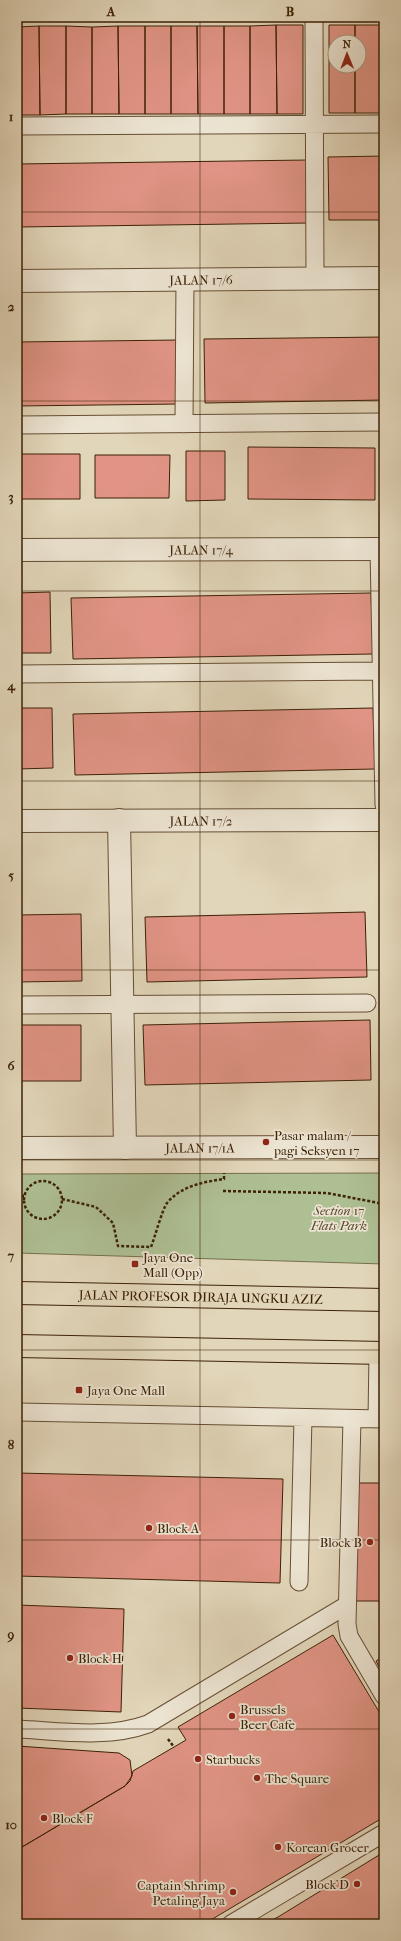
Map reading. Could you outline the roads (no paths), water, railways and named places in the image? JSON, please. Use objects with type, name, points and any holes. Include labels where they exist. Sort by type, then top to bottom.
[{"type":"main road","name":"JALAN PROFESOR DIRAJA UNGKU AZIZ","points":[[17,1293],[384,1300]]},
{"type":"main road","points":[[17,1346],[381,1353]]},
{"type":"street","name":"JALAN 17/6","points":[[17,281],[384,278]]},
{"type":"street","name":"JALAN 17/4","points":[[17,550],[382,549]]},
{"type":"street","points":[[119,820],[125,1148]]},
{"type":"street","name":"JALAN 17/2","points":[[17,821],[384,820]]},
{"type":"street","name":"JALAN 17/1A","points":[[17,1148],[384,1147]]},
{"type":"lane","points":[[314,17],[315,278]]},
{"type":"lane","points":[[17,126],[384,124]]},
{"type":"lane","points":[[184,424],[185,279]]},
{"type":"lane","points":[[17,425],[384,422]]},
{"type":"lane","points":[[382,549],[384,805]]},
{"type":"lane","points":[[17,674],[383,671]]},
{"type":"lane","points":[[17,1005],[366,1003]]},
{"type":"lane","points":[[17,1412],[381,1419],[381,1353]]},
{"type":"lane","points":[[299,1582],[303,1418]]},
{"type":"lane","points":[[352,1419],[347,1624],[349,1636],[384,1696]]},
{"type":"lane","points":[[17,1729],[111,1733],[137,1728],[156,1720],[347,1605]]},
{"type":"lane","points":[[231,1924],[384,1833]]},
{"type":"place","name":"Pasar malam / pagi Seksyen 17","points":[[266,1142]]},
{"type":"place","name":"Jaya One Mall (Opp)","points":[[135,1264]]},
{"type":"place","name":"Jaya One Mall","points":[[79,1390]]},
{"type":"place","name":"Block A","points":[[149,1528]]},
{"type":"place","name":"Block B","points":[[370,1542]]},
{"type":"place","name":"Block H","points":[[70,1658]]},
{"type":"place","name":"Brussels Beer Cafe","points":[[232,1716]]},
{"type":"place","name":"Starbucks","points":[[198,1759]]},
{"type":"place","name":"The Square","points":[[257,1778]]},
{"type":"place","name":"Block F","points":[[44,1818]]},
{"type":"place","name":"Korean Grocer","points":[[278,1847]]},
{"type":"place","name":"Block D","points":[[357,1884]]},
{"type":"place","name":"Captain Shrimp Petaling Jaya","points":[[233,1892]]},
{"type":"park label","name":"Section 17 Flats Park","points":[[339,1218]]}]
